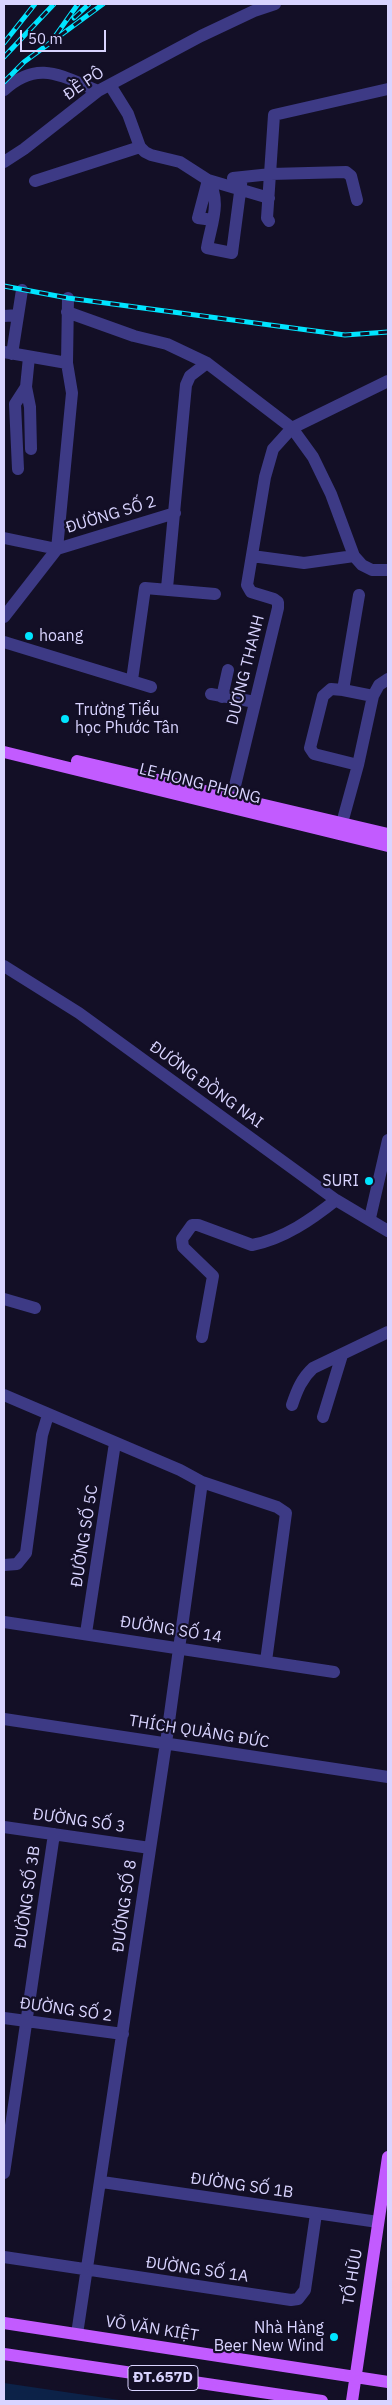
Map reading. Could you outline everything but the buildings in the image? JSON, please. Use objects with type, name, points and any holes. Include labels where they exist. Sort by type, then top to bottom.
[{"type":"main road","name":"LE HONG PHONG","points":[[4,744],[388,846]]},
{"type":"main road","name":"LE HONG PHONG","points":[[4,752],[231,803],[342,823],[388,834]]},
{"type":"main road","name":"TỐ HỮU","points":[[352,2401],[388,2157]]},
{"type":"main road","name":"VÕ VĂN KIỆT","points":[[4,2323],[355,2377]]},
{"type":"main road","name":"ĐT.657D","points":[[4,2354],[322,2401]]},
{"type":"main road","name":"ĐT.657D","points":[[355,2377],[388,2382]]},
{"type":"street","name":"ĐỀ PÔ","points":[[4,162],[24,149],[98,91],[201,36],[254,11],[275,4]]},
{"type":"street","points":[[4,90],[24,76],[41,71],[53,72],[98,91]]},
{"type":"street","points":[[110,86],[128,114],[140,147],[151,155],[180,162],[208,180],[241,183],[271,174],[346,172],[351,176],[357,200]]},
{"type":"street","points":[[269,221],[267,218],[274,115],[388,89]]},
{"type":"street","points":[[35,181],[140,147]]},
{"type":"street","points":[[208,180],[216,196],[207,248],[232,253],[241,183]]},
{"type":"street","points":[[241,183],[269,198]]},
{"type":"street","points":[[22,290],[18,315],[8,353],[67,363]]},
{"type":"street","points":[[4,617],[57,549],[72,393],[67,363],[68,298]]},
{"type":"street","points":[[67,312],[134,336],[167,344],[207,363],[292,428],[312,458],[328,488],[354,556],[362,565],[372,570],[388,570]]},
{"type":"street","points":[[4,316],[18,315]]},
{"type":"street","points":[[29,356],[26,387],[30,407],[31,449]]},
{"type":"street","points":[[167,588],[186,385],[190,376],[207,363]]},
{"type":"street","points":[[292,428],[388,381]]},
{"type":"street","points":[[18,469],[15,404],[26,387]]},
{"type":"street","name":"DƯƠNG THANH","points":[[231,803],[278,608],[278,602],[274,599],[248,589],[252,556],[270,458],[273,449],[292,428]]},
{"type":"street","name":"ĐƯỜNG SỐ 2","points":[[57,549],[175,513]]},
{"type":"street","points":[[4,538],[57,549]]},
{"type":"street","points":[[252,556],[304,563],[354,556]]},
{"type":"street","points":[[132,680],[145,588],[167,588],[215,594]]},
{"type":"street","points":[[343,690],[359,595]]},
{"type":"street","points":[[4,642],[151,687]]},
{"type":"street","points":[[228,670],[216,695],[255,702]]},
{"type":"street","points":[[342,823],[358,765],[373,696],[379,685],[388,679]]},
{"type":"street","points":[[358,765],[310,752],[323,696],[331,689],[373,696]]},
{"type":"street","name":"ĐƯỜNG ĐỒNG NAI","points":[[4,966],[79,1013],[336,1200],[370,1218],[388,1231]]},
{"type":"street","points":[[370,1218],[388,1140]]},
{"type":"street","points":[[202,1337],[213,1276],[183,1248],[182,1239],[192,1225],[198,1225],[252,1245],[261,1244],[307,1222],[336,1200]]},
{"type":"street","points":[[4,1299],[35,1308]]},
{"type":"street","points":[[292,1405],[305,1375],[313,1368],[388,1332]]},
{"type":"street","points":[[323,1417],[342,1355]]},
{"type":"street","points":[[4,1395],[180,1470],[202,1482],[277,1507],[286,1513],[266,1662]]},
{"type":"street","points":[[4,1565],[17,1564],[26,1553],[42,1435],[48,1415]]},
{"type":"street","name":"ĐƯỜNG SỐ 5C","points":[[86,1633],[115,1443]]},
{"type":"street","name":"ĐƯỜNG SỐ 8","points":[[77,2334],[102,2182],[180,1648],[202,1482]]},
{"type":"street","name":"ĐƯỜNG SỐ 14","points":[[4,1622],[334,1672]]},
{"type":"street","name":"THÍCH QUẢNG ĐỨC","points":[[4,1719],[388,1777]]},
{"type":"street","name":"ĐƯỜNG SỐ 3","points":[[4,1827],[150,1848]]},
{"type":"street","name":"ĐƯỜNG SỐ 3B","points":[[4,2173],[54,1834]]},
{"type":"street","name":"ĐƯỜNG SỐ 2","points":[[4,2018],[123,2034]]},
{"type":"street","name":"ĐƯỜNG SỐ 1B","points":[[102,2182],[378,2222]]},
{"type":"street","name":"ĐƯỜNG SỐ 1A","points":[[4,2257],[291,2300],[302,2296],[306,2284],[316,2214]]},
{"type":"water","points":[[4,2383],[126,2401],[4,2401]]},
{"type":"railway","points":[[4,43],[35,4]]},
{"type":"railway","points":[[4,57],[54,4]]},
{"type":"railway","points":[[56,35],[78,4]]},
{"type":"railway","points":[[74,18],[89,4]]},
{"type":"railway","points":[[4,82],[24,62],[103,4]]},
{"type":"railway","points":[[4,286],[68,298],[345,335],[388,332]]},
{"type":"place","name":"hoang","points":[[29,636]]},
{"type":"place","name":"Trường Tiểu học Phước Tân","points":[[65,719]]},
{"type":"place","name":"SURI","points":[[369,1181]]},
{"type":"place","name":"Nhà Hàng Beer New Wind","points":[[334,2337]]}]
